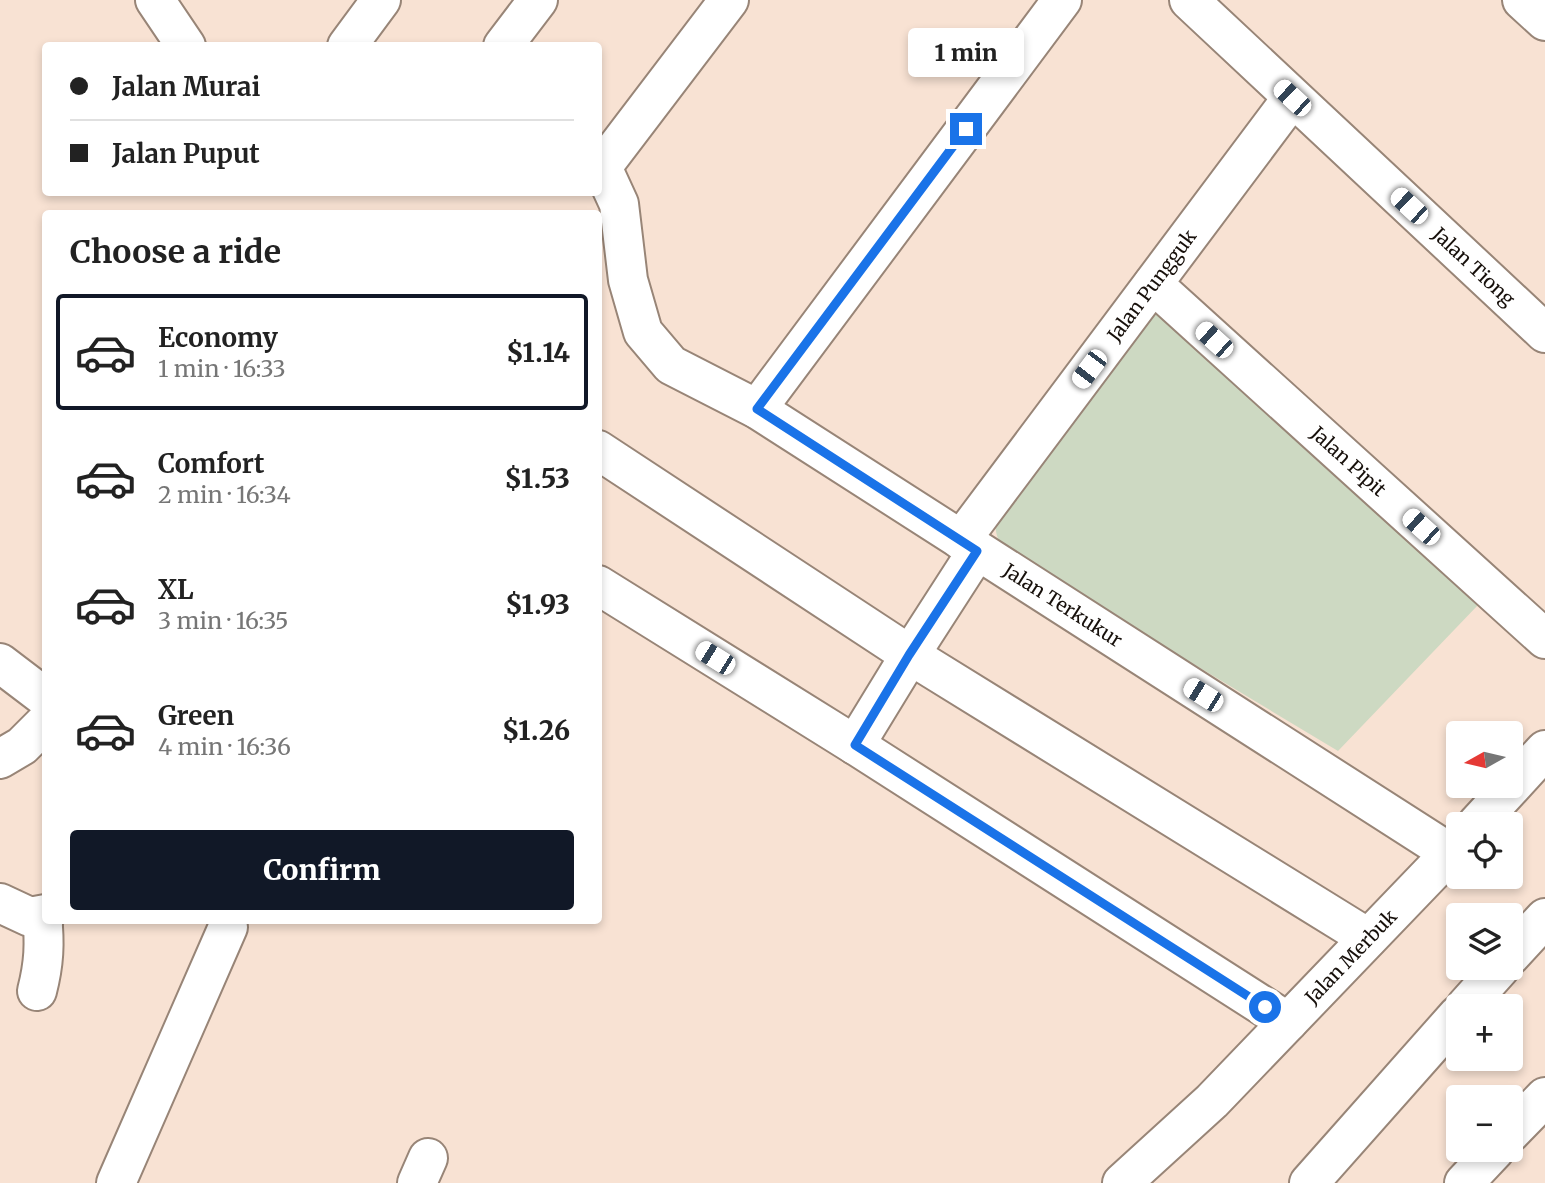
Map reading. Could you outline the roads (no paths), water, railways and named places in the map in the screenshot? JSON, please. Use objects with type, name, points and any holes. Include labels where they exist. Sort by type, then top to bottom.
[{"type":"street","points":[[155,0],[183,42]]},
{"type":"street","points":[[350,42],[381,0]]},
{"type":"street","points":[[506,42],[538,0]]},
{"type":"street","points":[[602,163],[729,0]]},
{"type":"street","points":[[757,409],[1062,0]]},
{"type":"street","name":"Jalan Tiong","points":[[1189,0],[1545,333]]},
{"type":"street","points":[[1522,0],[1545,21]]},
{"type":"street","name":"Jalan Pungguk","points":[[855,745],[909,655],[969,546],[1153,284],[1292,98]]},
{"type":"street","name":"Jalan Terkukur","points":[[602,170],[620,204],[628,280],[643,332],[671,365],[757,409],[969,546],[1446,844]]},
{"type":"street","name":"Jalan Pipit","points":[[1153,284],[1545,639]]},
{"type":"street","points":[[602,453],[909,655],[1368,937]]},
{"type":"street","points":[[602,587],[855,745],[1288,1022]]},
{"type":"street","points":[[0,663],[42,695]]},
{"type":"street","points":[[0,759],[22,746],[42,726]]},
{"type":"street","points":[[1488,812],[1545,750]]},
{"type":"street","name":"Jalan Merbuk","points":[[1131,1181],[1212,1101],[1446,857]]},
{"type":"street","points":[[0,903],[30,917],[42,915]]},
{"type":"street","points":[[1523,942],[1545,918]]},
{"type":"street","points":[[37,990],[46,943],[44,924]]},
{"type":"street","points":[[116,1183],[228,926]]},
{"type":"street","points":[[1477,994],[1489,980]]},
{"type":"street","points":[[1309,1183],[1446,1029]]},
{"type":"street","points":[[1464,1183],[1484,1162]]}]
